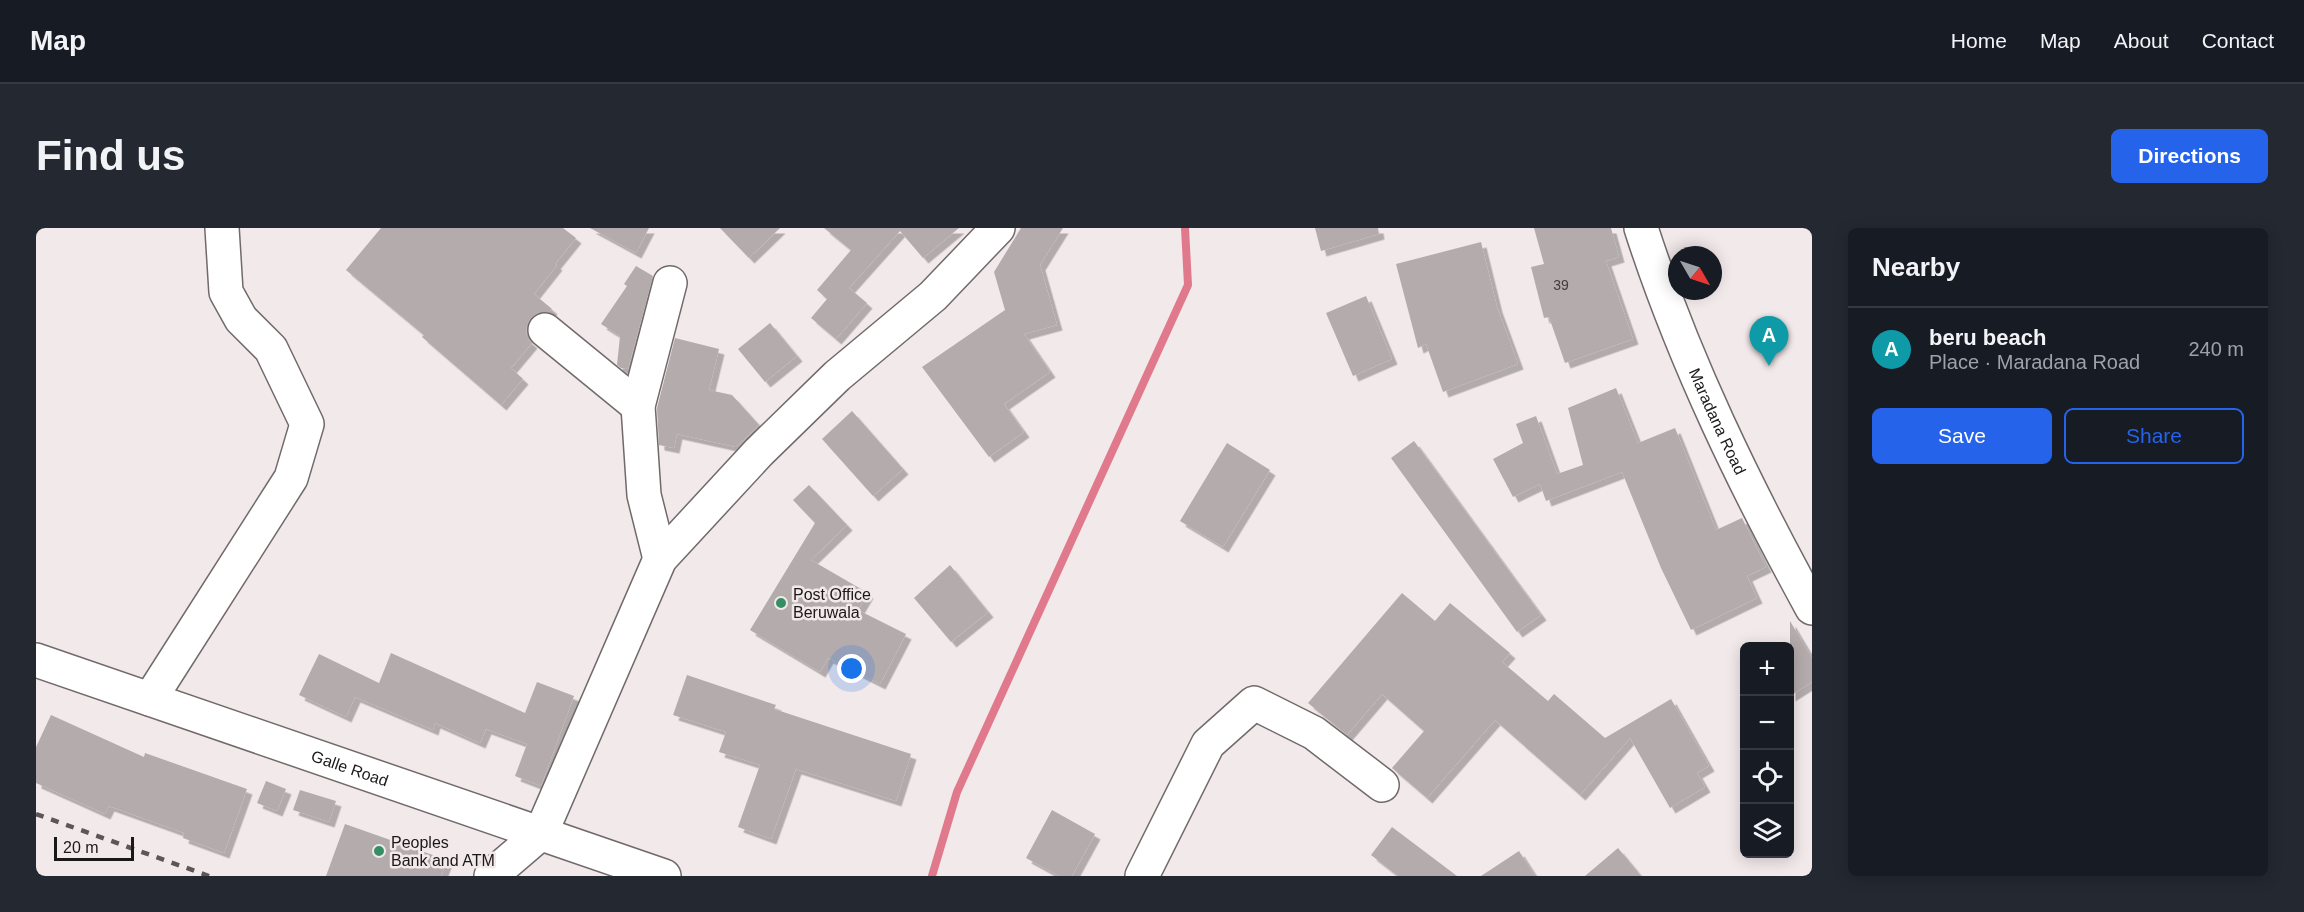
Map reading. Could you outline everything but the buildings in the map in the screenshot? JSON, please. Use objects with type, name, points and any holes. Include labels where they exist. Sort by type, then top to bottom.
[{"type":"main road","points":[[150,699],[291,478],[307,424],[271,349],[241,319],[226,292],[222,228]]},
{"type":"main road","points":[[491,876],[541,833],[660,559],[759,453],[837,376],[933,296],[998,228]]},
{"type":"main road","name":"Maradana Road","points":[[1641,228],[1662,292],[1706,400],[1767,526],[1812,608]]},
{"type":"main road","points":[[660,559],[644,495],[638,405],[670,284]]},
{"type":"main road","points":[[545,330],[638,405]]},
{"type":"main road","name":"Galle Road","points":[[36,660],[664,876]]},
{"type":"main road","points":[[1142,876],[1208,744],[1254,703],[1314,733],[1382,785]]},
{"type":"waterway","points":[[932,876],[957,792],[1188,285],[1185,228]]},
{"type":"railway","points":[[36,814],[209,876]]},
{"type":"place","name":"beru beach","points":[[1769,366]]},
{"type":"place","name":"Post Office Beruwala","points":[[781,603]]},
{"type":"place","name":"Peoples Bank and ATM","points":[[379,851]]}]
